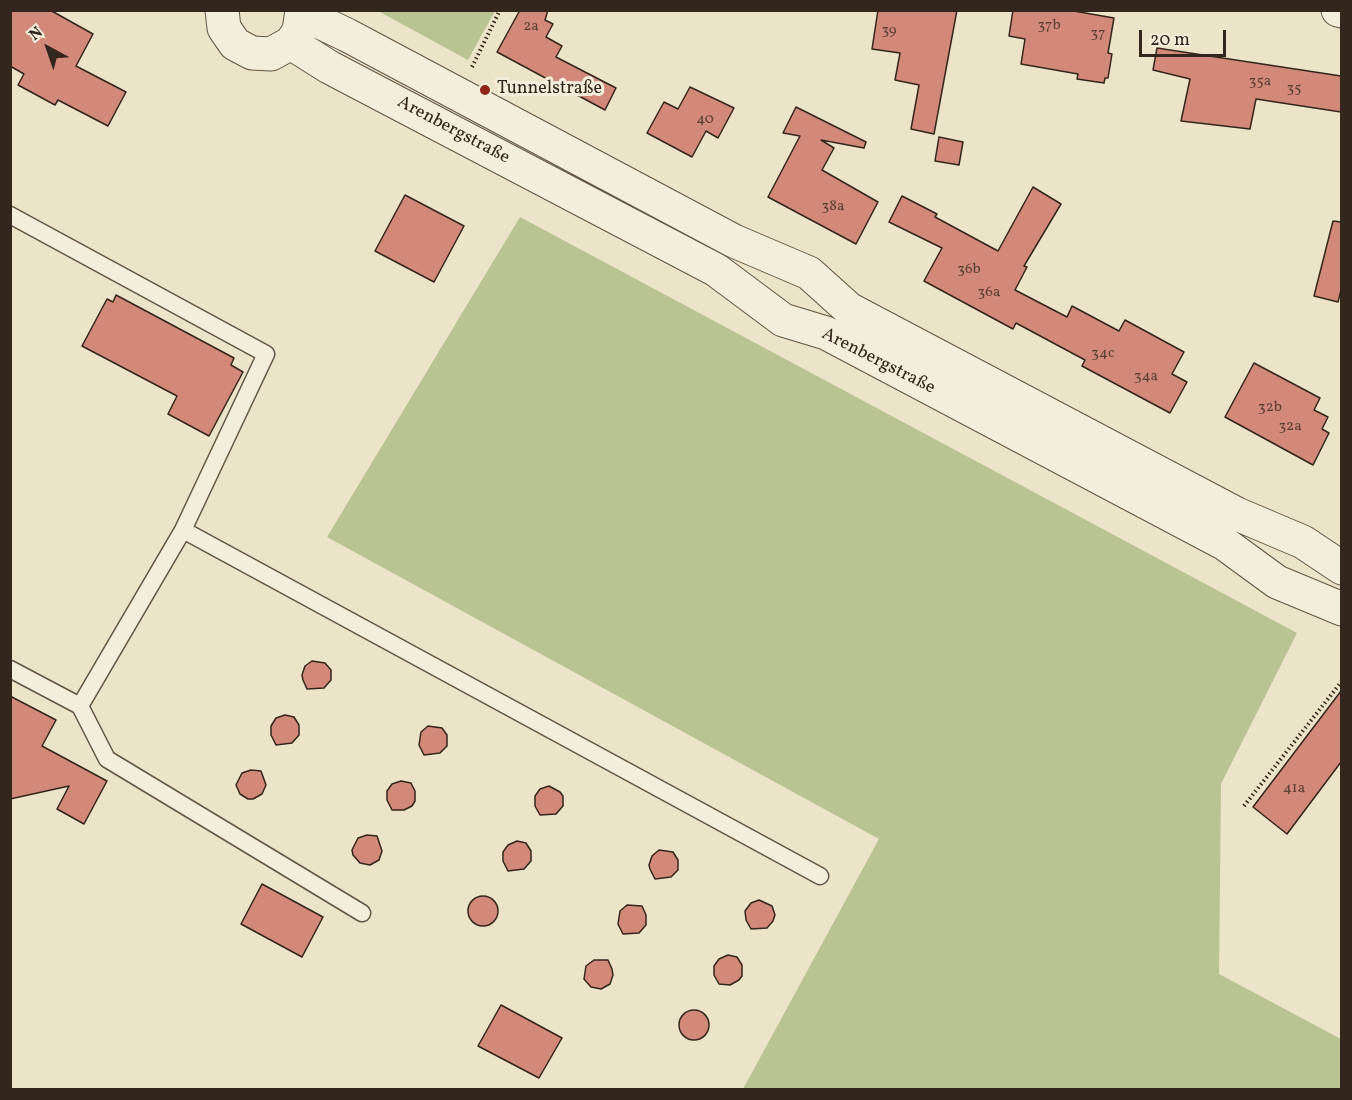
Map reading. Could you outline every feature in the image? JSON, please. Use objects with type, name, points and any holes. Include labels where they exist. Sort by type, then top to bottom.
[{"type":"street","points":[[222,10],[224,28],[235,44],[252,54],[271,54],[299,23]]},
{"type":"street","name":"Arenbergstraße","points":[[299,23],[347,35],[734,241],[809,273],[849,309],[1237,514],[1303,542],[1341,568]]},
{"type":"street","name":"Arenbergstraße","points":[[299,23],[329,66],[716,270],[783,320],[826,333],[1225,544],[1276,582],[1341,609]]},
{"type":"lane","points":[[10,215],[266,354],[183,530],[80,706]]},
{"type":"lane","points":[[183,530],[820,876]]},
{"type":"lane","points":[[10,669],[80,706],[107,759],[362,913]]},
{"type":"path","points":[[458,95],[500,10]]},
{"type":"path","points":[[1244,806],[1341,681]]},
{"type":"green space","points":[[378,11],[495,11],[468,60]]},
{"type":"green space","points":[[520,217],[1297,633],[1221,784],[1219,974],[1341,1039],[1341,1089],[743,1089],[879,839],[327,537]]},
{"type":"building","points":[[10,10],[50,10],[93,34],[76,66],[126,92],[108,126],[58,100],[55,105],[18,85],[24,74],[10,66]]},
{"type":"building","points":[[520,10],[548,10],[545,20],[553,24],[546,37],[562,46],[556,57],[616,88],[605,110],[497,52]]},
{"type":"building","points":[[878,10],[957,10],[934,134],[911,129],[919,85],[895,80],[900,53],[872,49]]},
{"type":"building","points":[[1013,10],[1068,10],[1114,18],[1108,53],[1112,54],[1108,78],[1105,78],[1104,83],[1077,79],[1078,74],[1021,64],[1025,39],[1009,36]]},
{"type":"building","points":[[1157,48],[1341,76],[1341,112],[1256,99],[1250,129],[1181,121],[1190,79],[1153,70]]},
{"type":"building","points":[[690,87],[734,108],[718,138],[706,131],[692,157],[647,133],[664,102],[678,109]]},
{"type":"building","points":[[796,107],[866,142],[864,148],[821,140],[834,148],[822,170],[878,202],[856,244],[768,197],[800,136],[783,133]]},
{"type":"building","points":[[939,137],[963,142],[959,165],[935,161]]},
{"type":"building","points":[[1033,187],[1061,204],[1024,266],[1027,267],[1015,290],[1067,317],[1072,306],[1119,331],[1125,320],[1184,352],[1172,374],[1187,382],[1170,413],[1082,366],[1085,360],[1016,323],[1013,329],[924,281],[942,248],[889,222],[902,196],[937,214],[935,217],[998,251]]},
{"type":"building","points":[[405,195],[464,226],[434,282],[375,251]]},
{"type":"building","points":[[1333,221],[1341,222],[1341,290],[1338,302],[1314,296]]},
{"type":"building","points":[[116,295],[234,358],[231,365],[243,372],[209,436],[168,414],[177,396],[82,346],[107,299],[113,302]]},
{"type":"building","points":[[1254,363],[1320,398],[1314,410],[1328,417],[1322,429],[1329,433],[1313,465],[1225,417]]},
{"type":"building","points":[[312,661],[325,663],[331,670],[331,680],[324,688],[307,689],[303,680],[305,666]]},
{"type":"building","points":[[1341,691],[1341,762],[1287,834],[1253,807]]},
{"type":"building","points":[[10,696],[56,720],[42,746],[107,781],[84,824],[57,809],[69,786],[10,799]]},
{"type":"building","points":[[285,715],[294,717],[299,725],[299,735],[292,743],[276,745],[271,735],[271,726],[276,718]]},
{"type":"building","points":[[428,726],[442,728],[447,735],[447,746],[440,753],[424,755],[419,745],[421,732]]},
{"type":"building","points":[[251,770],[261,771],[266,785],[262,794],[248,799],[240,794],[236,785],[242,773]]},
{"type":"building","points":[[401,781],[411,783],[415,791],[415,801],[412,806],[404,810],[392,810],[387,800],[387,791],[392,784]]},
{"type":"building","points":[[549,786],[563,796],[563,806],[556,814],[540,815],[535,806],[535,796],[540,789]]},
{"type":"building","points":[[367,835],[377,836],[382,851],[379,860],[370,865],[360,863],[352,850],[358,838]]},
{"type":"building","points":[[517,841],[526,843],[531,851],[531,861],[524,869],[508,871],[503,861],[503,852],[508,845]]},
{"type":"building","points":[[659,850],[673,852],[678,860],[678,870],[671,877],[655,879],[650,869],[652,856]]},
{"type":"building","points":[[262,884],[323,917],[302,957],[241,924]]},
{"type":"building","points":[[483,896],[489,897],[497,905],[497,917],[489,925],[483,926],[477,925],[469,917],[468,911],[469,905],[477,897]]},
{"type":"building","points":[[759,900],[772,906],[775,915],[767,928],[751,929],[746,920],[745,911],[751,903]]},
{"type":"building","points":[[627,905],[642,906],[646,915],[646,925],[639,933],[623,934],[618,924],[620,911]]},
{"type":"building","points":[[728,955],[737,957],[742,965],[742,976],[730,985],[719,984],[714,975],[714,966],[719,959]]},
{"type":"building","points":[[594,960],[608,960],[612,969],[610,984],[601,989],[591,987],[584,979],[586,966]]},
{"type":"building","points":[[501,1005],[562,1038],[539,1078],[478,1046]]},
{"type":"building","points":[[694,1010],[700,1011],[708,1019],[708,1031],[700,1039],[694,1040],[688,1039],[680,1031],[679,1025],[680,1019],[688,1011]]},
{"type":"place","name":"Tunnelstraße","points":[[485,90]]}]
